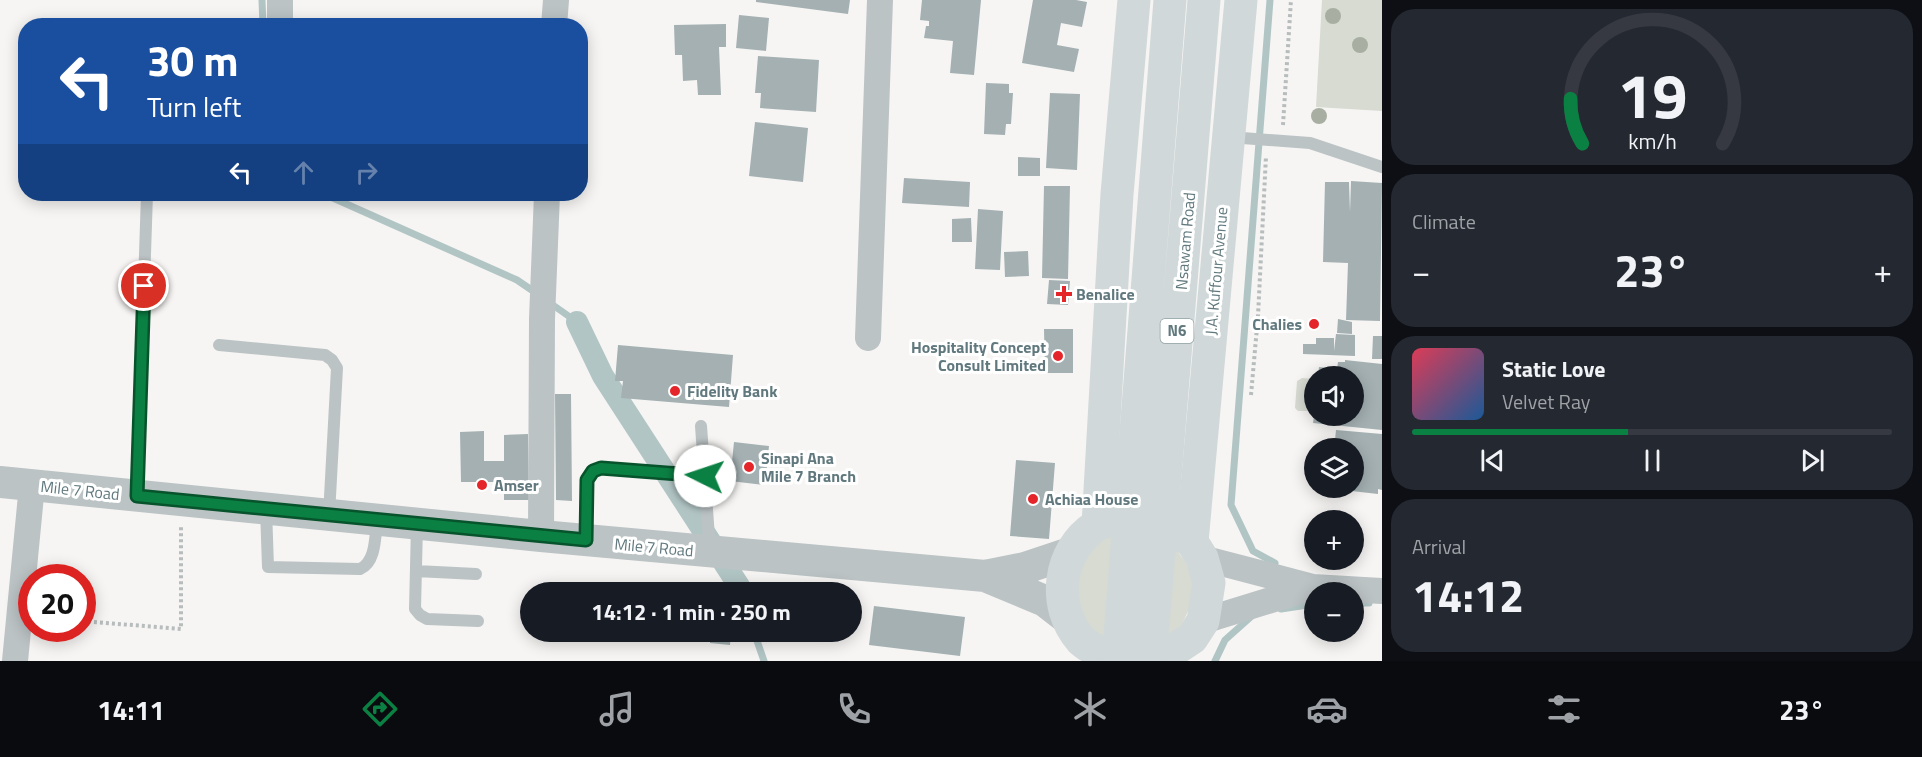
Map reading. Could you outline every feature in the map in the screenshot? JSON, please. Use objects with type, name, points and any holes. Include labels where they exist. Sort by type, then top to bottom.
[{"type":"main road","points":[[1098,525],[1117,194],[1134,0]]},
{"type":"main road","name":"Nsawam Road","points":[[1118,661],[1170,0]]},
{"type":"main road","name":"Nsawam Road","points":[[1150,661],[1204,0]]},
{"type":"main road","name":"J.A. Kuffour Avenue","points":[[1195,640],[1209,583],[1197,550],[1240,0]]},
{"type":"main road","points":[[1118,661],[1077,640],[1061,585],[1070,553],[1082,537],[1098,525],[1131,516],[1165,522],[1197,550]]},
{"type":"main road","points":[[1136,661],[1159,660],[1195,640]]},
{"type":"street","points":[[280,0],[280,18]]},
{"type":"street","points":[[555,18],[556,0]]},
{"type":"street","points":[[868,338],[880,0]]},
{"type":"street","points":[[541,536],[542,319],[547,201]]},
{"type":"street","name":"Mile 7 Road","points":[[0,482],[541,536],[985,576]]},
{"type":"street","points":[[15,661],[32,485]]},
{"type":"street","points":[[1197,550],[1304,584]]},
{"type":"street","points":[[985,576],[1025,568],[1070,553]]},
{"type":"street","points":[[985,576],[1045,601],[1077,640]]},
{"type":"street","points":[[1364,590],[1382,591]]},
{"type":"street","points":[[1195,640],[1304,591]]},
{"type":"lane","points":[[1228,137],[1310,143],[1382,167]]},
{"type":"lane","points":[[137,496],[147,201]]},
{"type":"lane","points":[[219,345],[325,355],[332,360],[337,368],[329,515]]},
{"type":"lane","points":[[701,426],[710,552]]},
{"type":"lane","points":[[586,540],[587,480],[593,471],[601,468],[705,476]]},
{"type":"lane","points":[[266,509],[268,567],[360,569],[367,566],[371,559],[378,520]]},
{"type":"lane","points":[[417,524],[415,609],[427,619],[478,621]]},
{"type":"lane","points":[[416,571],[476,574]]},
{"type":"path","points":[[1251,394],[1258,316],[1266,155],[1282,140],[1292,0]]},
{"type":"path","points":[[96,622],[182,629],[181,500]]},
{"type":"shaded area","points":[[1322,0],[1382,0],[1382,111],[1316,107]]},
{"type":"shaded area","points":[[1304,378],[1304,411],[1298,411],[1295,408],[1297,381]]},
{"type":"shaded area","points":[[1119,533],[1172,546],[1187,564],[1192,582],[1191,602],[1179,628],[1165,639],[1150,642],[1106,640],[1093,630],[1080,610],[1077,586],[1082,563],[1095,546]]},
{"type":"building","points":[[756,0],[850,0],[848,14],[756,2]]},
{"type":"building","points":[[922,0],[981,0],[974,75],[950,73],[953,41],[924,38],[929,21],[920,20]]},
{"type":"building","points":[[1033,0],[1087,2],[1082,27],[1061,23],[1057,45],[1079,49],[1074,72],[1022,63]]},
{"type":"building","points":[[739,15],[769,18],[766,51],[736,48]]},
{"type":"building","points":[[726,24],[726,47],[719,47],[721,95],[698,95],[697,80],[683,81],[682,55],[675,55],[674,25]]},
{"type":"building","points":[[758,56],[819,60],[816,112],[760,108],[761,93],[755,93]]},
{"type":"building","points":[[986,83],[1009,84],[1009,93],[1013,93],[1011,124],[1006,124],[1005,135],[984,134]]},
{"type":"building","points":[[1050,93],[1080,94],[1077,170],[1046,168]]},
{"type":"building","points":[[755,122],[808,128],[803,182],[749,176]]},
{"type":"building","points":[[1018,157],[1040,158],[1040,176],[1018,176]]},
{"type":"building","points":[[904,178],[970,182],[969,207],[902,203]]},
{"type":"building","points":[[1351,181],[1382,183],[1380,321],[1346,320],[1348,263],[1323,262],[1325,182],[1349,182],[1350,212]]},
{"type":"building","points":[[1044,186],[1070,186],[1068,279],[1042,278]]},
{"type":"building","points":[[978,209],[1003,211],[1000,270],[975,269]]},
{"type":"building","points":[[971,218],[972,242],[952,242],[952,219]]},
{"type":"building","points":[[1028,251],[1029,276],[1005,277],[1004,252]]},
{"type":"building","points":[[1049,280],[1070,281],[1068,305],[1047,304]]},
{"type":"building","points":[[1338,319],[1352,322],[1352,334],[1337,333]]},
{"type":"building","points":[[1044,329],[1073,329],[1073,373],[1045,373]]},
{"type":"building","points":[[1336,334],[1355,335],[1355,356],[1303,354],[1303,344],[1316,344],[1316,338],[1334,338],[1334,351]]},
{"type":"building","points":[[1373,336],[1382,336],[1382,359],[1372,359]]},
{"type":"building","points":[[618,345],[733,355],[729,407],[621,398],[623,381],[615,381]]},
{"type":"building","points":[[1345,360],[1382,364],[1382,430],[1343,426],[1364,426],[1364,366],[1337,366],[1338,362],[1345,362]]},
{"type":"building","points":[[555,394],[571,394],[572,501],[556,500]]},
{"type":"building","points":[[1336,430],[1382,434],[1382,490],[1378,489],[1378,494],[1364,492],[1364,438],[1335,438]]},
{"type":"building","points":[[484,431],[484,461],[504,461],[504,435],[528,434],[529,500],[504,500],[504,482],[461,482],[460,432]]},
{"type":"building","points":[[734,442],[769,446],[765,485],[730,481]]},
{"type":"building","name":"Achiaa House","points":[[1016,460],[1055,463],[1049,539],[1010,536]]},
{"type":"building","points":[[874,606],[965,617],[960,656],[869,645]]},
{"type":"building","points":[[710,642],[730,642],[730,645]]},
{"type":"waterway","points":[[262,0],[263,18]]},
{"type":"waterway","points":[[1270,0],[1231,505],[1253,551],[1275,563]]},
{"type":"waterway","points":[[340,201],[517,280],[536,293]]},
{"type":"waterway","points":[[550,303],[577,322]]},
{"type":"waterway","points":[[577,322],[603,376],[736,582]]},
{"type":"waterway","points":[[1364,603],[1369,603]]},
{"type":"waterway","points":[[1281,609],[1304,606]]},
{"type":"waterway","points":[[1215,661],[1225,640],[1253,615]]},
{"type":"waterway","points":[[757,642],[764,661]]},
{"type":"place","name":"Benalice","points":[[1064,294]]},
{"type":"place","name":"Chalies","points":[[1314,324]]},
{"type":"place","name":"Hospitality Concept Consult Limited","points":[[1058,356]]},
{"type":"place","name":"Fidelity Bank","points":[[675,391]]},
{"type":"place","name":"Sinapi Ana Mile 7 Branch","points":[[749,467]]},
{"type":"place","name":"Amser","points":[[482,485]]},
{"type":"place","name":"Achiaa House","points":[[1033,499]]},
{"type":"route","points":[[144,286],[137,496],[586,540],[587,480],[593,471],[601,468],[705,476]]}]
